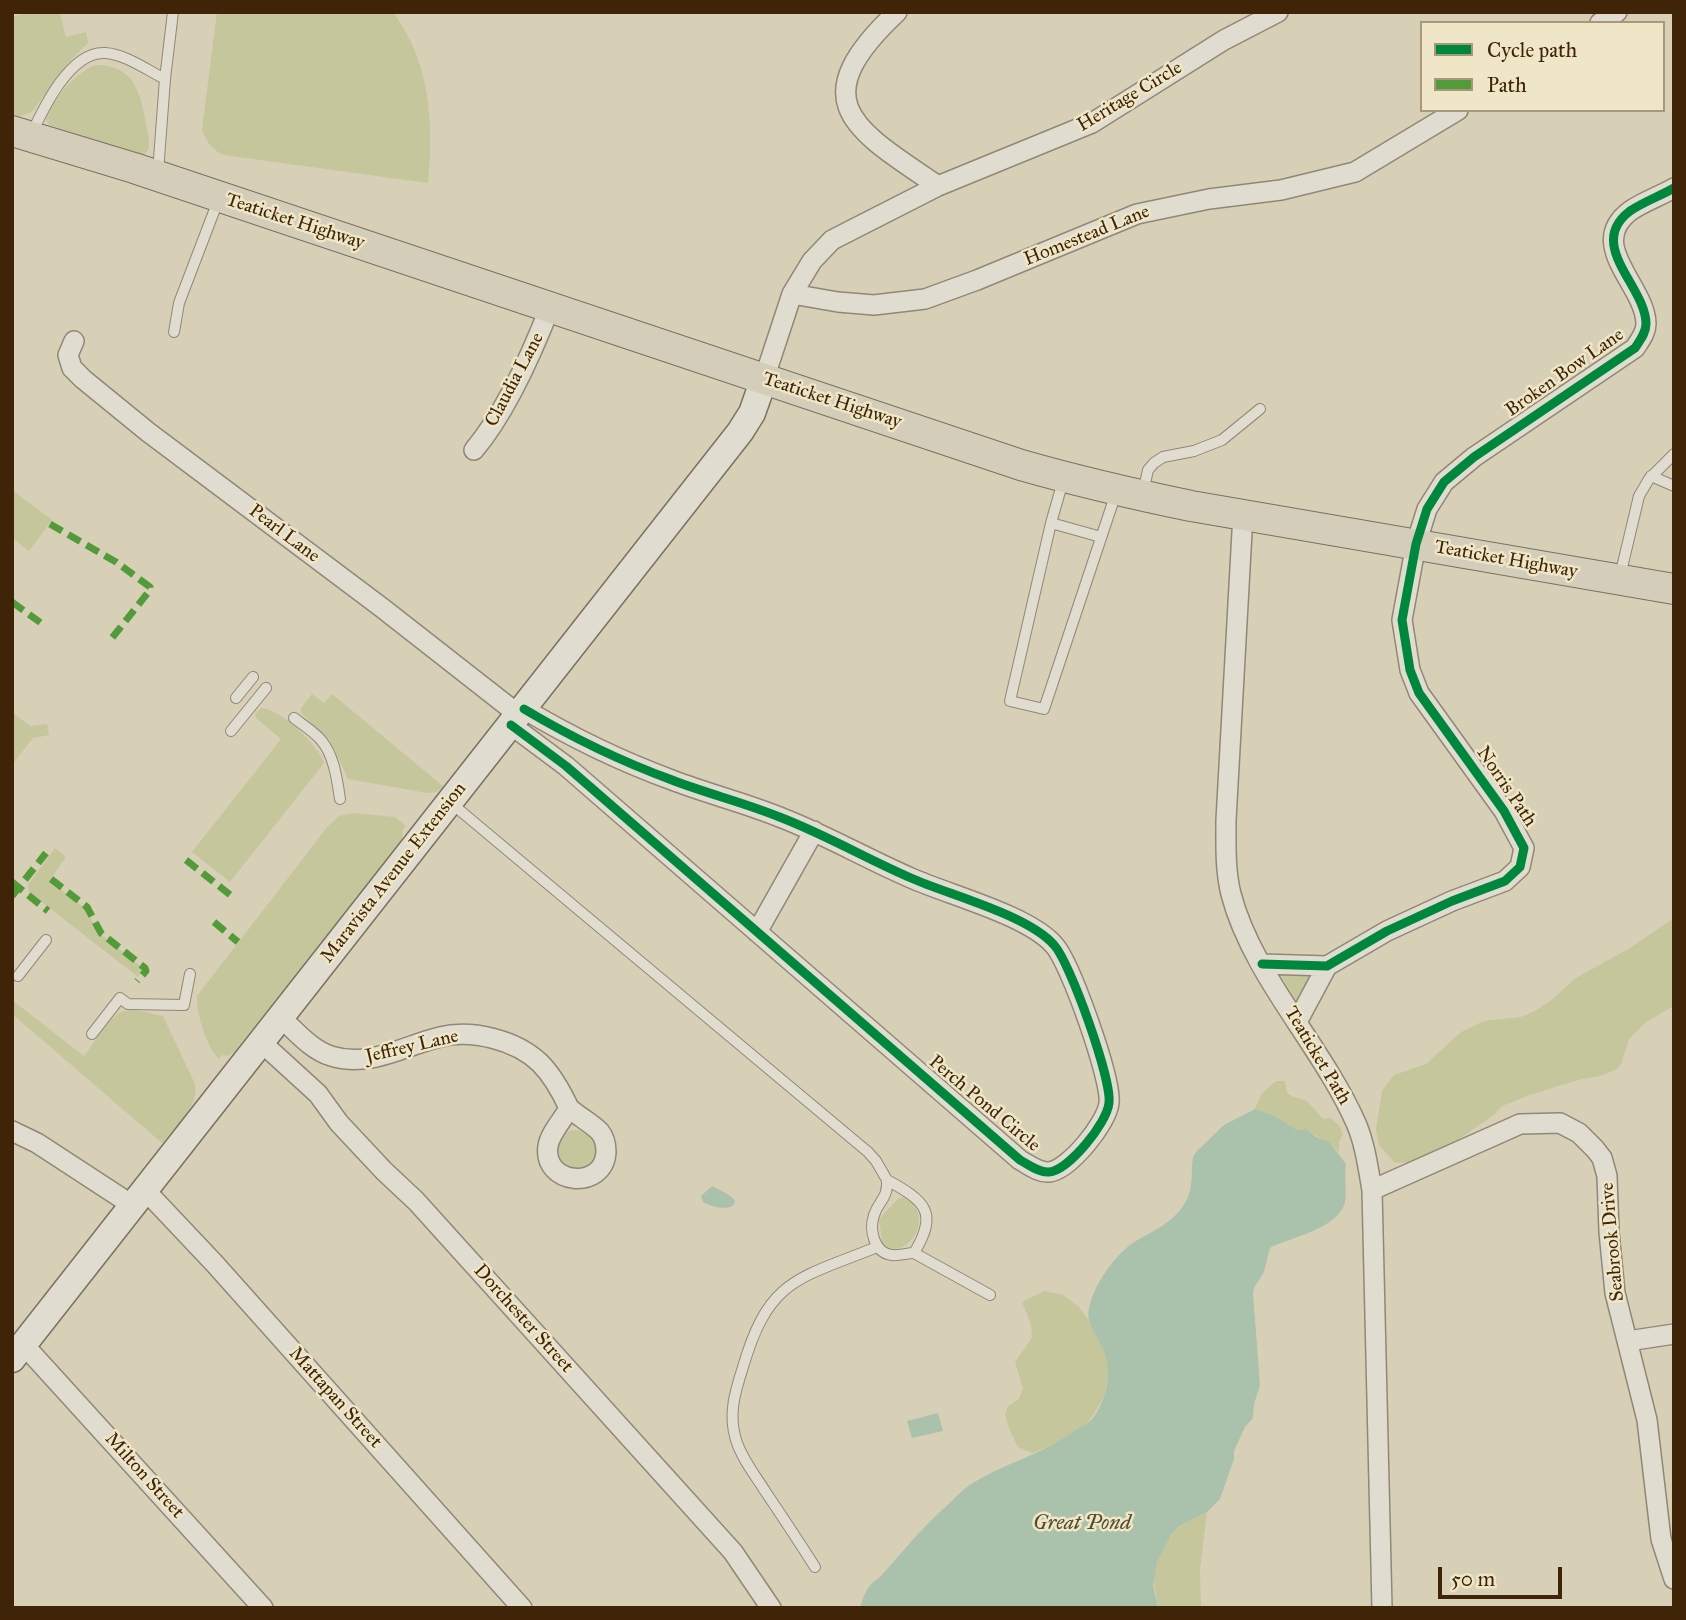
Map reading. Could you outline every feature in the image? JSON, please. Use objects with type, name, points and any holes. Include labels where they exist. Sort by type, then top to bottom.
[{"type":"main road","name":"Teaticket Highway","points":[[21,133],[1064,477],[1129,494],[1674,589]]},
{"type":"main road","name":"Maravista Avenue Extension","points":[[18,1352],[740,432],[752,413],[764,379]]},
{"type":"street","points":[[897,12],[865,45],[849,71],[846,83],[849,110],[864,133],[938,186]]},
{"type":"street","name":"Heritage Circle","points":[[793,294],[812,261],[832,240],[938,186],[1092,123],[1224,40],[1278,12]]},
{"type":"street","name":"Homestead Lane","points":[[793,294],[874,305],[925,299],[1137,214],[1209,199],[1281,190],[1355,172],[1455,112]]},
{"type":"street","name":"Broken Bow Lane","points":[[1416,544],[1427,509],[1444,482],[1474,457],[1635,348],[1646,326],[1645,315],[1618,260],[1614,237],[1623,218],[1630,212],[1674,188]]},
{"type":"street","points":[[764,379],[793,294]]},
{"type":"street","name":"Claudia Lane","points":[[474,450],[484,438],[529,358],[550,307]]},
{"type":"street","name":"Pearl Lane","points":[[74,341],[68,355],[72,368],[83,379],[148,432],[380,607],[518,717]]},
{"type":"street","name":"Teaticket Path","points":[[1243,514],[1226,820],[1227,869],[1238,914],[1262,964],[1345,1101],[1365,1151],[1372,1190],[1382,1608]]},
{"type":"street","name":"Norris Path","points":[[1262,964],[1327,965],[1412,919],[1505,881],[1520,867],[1524,848],[1504,811],[1419,693],[1410,670],[1402,620],[1416,544]]},
{"type":"street","name":"Perch Pond Circle","points":[[518,717],[671,780],[814,831],[910,878],[1029,925],[1054,944],[1061,955],[1095,1040],[1108,1083],[1109,1102],[1106,1117],[1073,1159],[1058,1170],[1046,1172],[1036,1169],[1013,1154],[566,766],[518,717]]},
{"type":"street","points":[[757,932],[814,831]]},
{"type":"street","points":[[1297,1022],[1327,965]]},
{"type":"street","name":"Jeffrey Lane","points":[[280,1017],[315,1048],[333,1057],[346,1059],[384,1056],[451,1035],[495,1039],[527,1053],[543,1066],[569,1108]]},
{"type":"street","name":"Dorchester Street","points":[[261,1042],[318,1094],[339,1123],[416,1201],[733,1552],[771,1608]]},
{"type":"street","name":"Seabrook Drive","points":[[1372,1190],[1511,1127],[1552,1123],[1569,1127],[1587,1140],[1605,1167],[1615,1293],[1647,1420],[1661,1539],[1674,1579]]},
{"type":"street","name":"Mattapan Street","points":[[12,1131],[139,1198],[214,1263],[522,1608]]},
{"type":"street","points":[[1628,1341],[1674,1334]]},
{"type":"street","name":"Milton Street","points":[[18,1352],[263,1608]]},
{"type":"lane","points":[[158,176],[173,12]]},
{"type":"lane","points":[[21,133],[75,66],[89,55],[116,55],[165,79]]},
{"type":"lane","points":[[174,332],[179,303],[219,197]]},
{"type":"lane","points":[[1064,477],[1010,701],[1044,709],[1101,537],[1129,494],[1154,463],[1163,457],[1194,451],[1222,440],[1260,409]]},
{"type":"lane","points":[[1619,580],[1639,496],[1651,476],[1674,454]]},
{"type":"lane","points":[[1651,476],[1674,486]]},
{"type":"lane","points":[[1051,523],[1101,537]]},
{"type":"lane","points":[[236,698],[253,677]]},
{"type":"lane","points":[[231,731],[266,688]]},
{"type":"lane","points":[[295,718],[319,737],[326,747],[335,771],[340,799]]},
{"type":"lane","points":[[450,802],[868,1152],[887,1180],[888,1190],[873,1218],[873,1237],[877,1247],[891,1255],[914,1253],[990,1295]]},
{"type":"lane","points":[[18,976],[46,940]]},
{"type":"lane","points":[[92,1034],[120,998],[128,1004],[184,1005],[190,974]]},
{"type":"lane","points":[[887,1180],[916,1196],[926,1211],[926,1231],[914,1253]]},
{"type":"lane","points":[[815,1567],[747,1462],[734,1430],[733,1401],[762,1315],[778,1295],[807,1275],[877,1247]]},
{"type":"shaded area","points":[[30,12],[60,13],[66,37],[86,32],[88,43],[69,62],[32,112],[17,117],[12,116],[12,17]]},
{"type":"shaded area","points":[[217,12],[393,12],[415,51],[427,93],[430,138],[428,183],[223,155],[216,150],[202,129]]},
{"type":"shaded area","points":[[95,65],[110,66],[121,71],[130,78],[136,88],[149,139],[149,148],[145,154],[140,156],[49,125],[46,119],[60,95],[79,75]]},
{"type":"shaded area","points":[[12,490],[52,520],[29,551],[12,538]]},
{"type":"shaded area","points":[[312,694],[324,703],[332,694],[444,787],[427,793],[348,779],[330,740],[301,713],[301,708]]},
{"type":"shaded area","points":[[261,708],[278,714],[298,729],[324,763],[230,882],[192,852],[281,739],[256,718],[255,714]]},
{"type":"shaded area","points":[[12,712],[30,726],[47,724],[49,735],[33,738],[12,765]]},
{"type":"shaded area","points":[[353,813],[395,817],[406,826],[402,840],[234,1052],[228,1056],[222,1055],[219,1059],[203,1030],[197,996],[328,826],[339,816]]},
{"type":"shaded area","points":[[55,848],[66,857],[49,881],[85,908],[99,933],[143,968],[138,977],[29,892],[28,885]]},
{"type":"shaded area","points":[[1674,918],[1674,1006],[1646,1022],[1629,1039],[1617,1069],[1502,1106],[1494,1115],[1456,1141],[1412,1162],[1395,1163],[1379,1145],[1376,1130],[1382,1091],[1394,1075],[1426,1064],[1461,1032],[1484,1021],[1521,1017],[1533,1012],[1576,978],[1630,948]]},
{"type":"shaded area","points":[[1315,970],[1297,1003],[1281,975]]},
{"type":"shaded area","points":[[12,1000],[84,1056],[108,1023],[119,1013],[133,1010],[163,1016],[195,1084],[190,1109],[162,1143],[12,1014]]},
{"type":"shaded area","points":[[1276,1081],[1285,1081],[1287,1093],[1307,1101],[1323,1119],[1330,1118],[1339,1125],[1343,1135],[1339,1141],[1339,1153],[1332,1145],[1306,1129],[1297,1130],[1275,1116],[1255,1109],[1261,1094]]},
{"type":"shaded area","points":[[576,1130],[584,1131],[590,1136],[595,1142],[595,1158],[590,1164],[584,1169],[576,1170],[568,1169],[562,1164],[557,1158],[556,1150],[557,1142],[562,1136],[568,1131]]},
{"type":"shaded area","points":[[903,1197],[914,1205],[919,1215],[919,1226],[908,1243],[899,1248],[890,1248],[882,1243],[879,1219]]},
{"type":"shaded area","points":[[1044,1291],[1063,1295],[1079,1307],[1105,1351],[1109,1372],[1104,1397],[1088,1423],[1059,1443],[1032,1453],[1018,1447],[1005,1415],[1008,1406],[1019,1399],[1023,1389],[1015,1362],[1032,1338],[1031,1324],[1022,1302]]},
{"type":"shaded area","points":[[1207,1512],[1200,1569],[1201,1608],[1158,1608],[1153,1576],[1168,1540],[1179,1526]]},
{"type":"water","name":"Great Pond","points":[[1255,1109],[1275,1116],[1297,1130],[1306,1129],[1329,1142],[1346,1164],[1345,1202],[1341,1211],[1325,1225],[1271,1247],[1264,1271],[1253,1293],[1260,1385],[1253,1418],[1245,1427],[1234,1451],[1234,1459],[1220,1499],[1207,1512],[1179,1526],[1171,1535],[1157,1562],[1153,1585],[1158,1608],[860,1608],[872,1583],[964,1489],[1051,1445],[1093,1418],[1105,1394],[1108,1375],[1106,1358],[1088,1315],[1097,1285],[1109,1266],[1127,1248],[1167,1223],[1180,1210],[1190,1190],[1193,1157],[1196,1152],[1224,1125]]},
{"type":"water","points":[[712,1186],[731,1196],[735,1201],[734,1205],[723,1208],[703,1202],[701,1196]]},
{"type":"water","points":[[938,1413],[943,1431],[912,1438],[907,1421]]},
{"type":"marked path","points":[[50,524],[116,562],[150,587],[112,638]]},
{"type":"marked path","points":[[12,602],[41,623]]},
{"type":"marked path","points":[[12,896],[46,853]]},
{"type":"marked path","points":[[186,860],[233,897]]},
{"type":"marked path","points":[[51,879],[87,907],[101,933],[145,968],[146,971],[137,981]]},
{"type":"marked path","points":[[12,882],[48,911]]},
{"type":"marked path","points":[[214,922],[238,942]]},
{"type":"cycle path","points":[[1262,964],[1327,966],[1387,931],[1452,901],[1505,881],[1520,867],[1524,848],[1504,811],[1419,693],[1410,670],[1402,620],[1416,544],[1427,509],[1444,482],[1474,457],[1635,348],[1646,324],[1637,295],[1615,252],[1614,238],[1618,224],[1630,211],[1674,188]]},
{"type":"cycle path","points":[[511,725],[566,766],[1020,1160],[1049,1172],[1067,1163],[1086,1144],[1107,1112],[1108,1090],[1089,1022],[1070,974],[1054,945],[1042,934],[1007,915],[911,878],[798,825],[634,765],[578,739],[524,709]]}]
